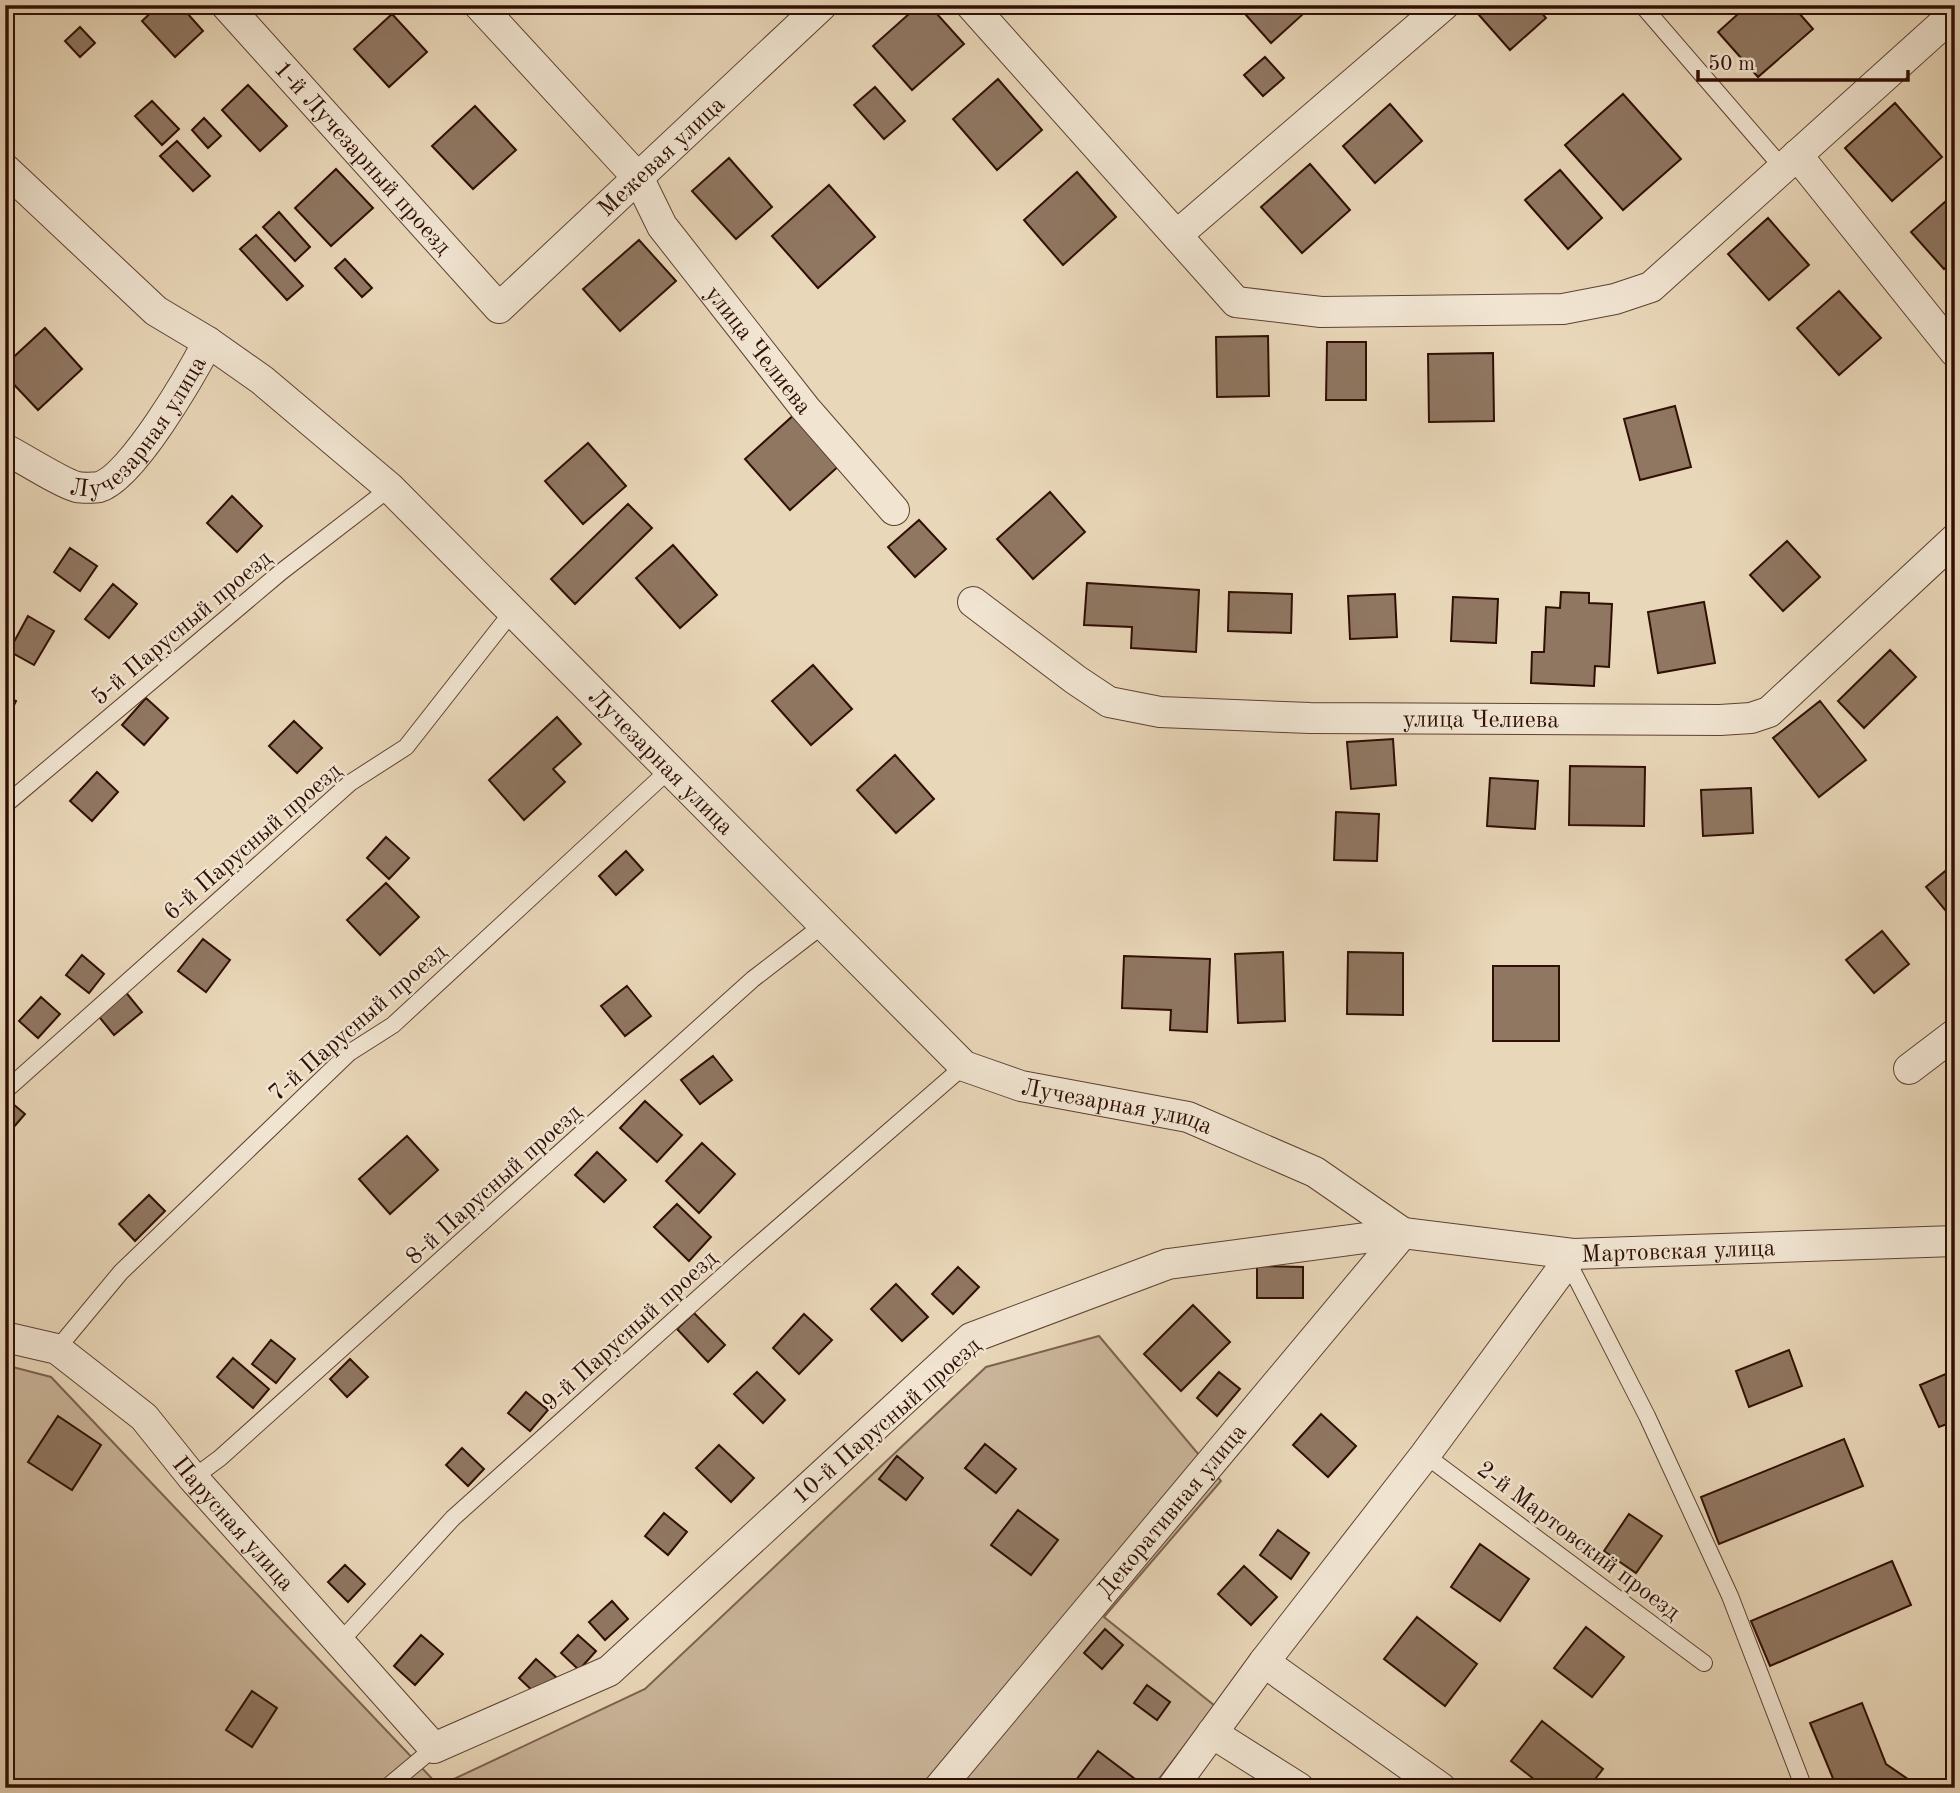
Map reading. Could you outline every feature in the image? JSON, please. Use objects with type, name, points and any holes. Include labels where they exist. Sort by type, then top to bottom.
[{"type":"street","name":"1-й Лучезарный проезд","points":[[226,5],[499,308]]},
{"type":"street","name":"улица Челиева","points":[[479,5],[639,179],[662,226],[805,408],[894,510]]},
{"type":"street","name":"Межевая улица","points":[[499,308],[822,5]]},
{"type":"street","points":[[971,5],[1236,302],[1321,312],[1563,309],[1615,299],[1651,287],[1955,13]]},
{"type":"street","points":[[1177,235],[1444,5]]},
{"type":"street","points":[[1790,161],[1955,352]]},
{"type":"street","points":[[5,169],[156,311],[208,342]]},
{"type":"street","name":"Лучезарная улица","points":[[5,449],[75,486],[99,487],[122,472],[151,434],[183,390],[208,342],[262,380],[390,488],[964,1066],[1021,1086],[1188,1117],[1315,1172],[1403,1233]]},
{"type":"street","name":"улица Челиева","points":[[973,602],[1109,702],[1160,712],[1310,718],[1720,720],[1751,718],[1769,712],[1955,540]]},
{"type":"street","points":[[1909,1069],[1955,1034]]},
{"type":"street","name":"Мартовская улица","points":[[1403,1233],[1570,1258],[1955,1241]]},
{"type":"street","name":"10-й Парусный проезд","points":[[434,1748],[609,1671],[971,1338],[1168,1264],[1403,1233]]},
{"type":"street","name":"Декоративная улица","points":[[939,1788],[1403,1233]]},
{"type":"street","points":[[1172,1788],[1264,1662],[1425,1455],[1570,1258]]},
{"type":"street","name":"Парусная улица","points":[[5,1338],[57,1349],[144,1417],[193,1478],[434,1748]]},
{"type":"street","points":[[1264,1662],[1441,1788]]},
{"type":"street","points":[[1212,1733],[1299,1788]]},
{"type":"lane","points":[[1642,5],[1790,161]]},
{"type":"lane","name":"5-й Парусный проезд","points":[[5,805],[281,572],[390,488]]},
{"type":"lane","name":"6-й Парусный проезд","points":[[5,1091],[350,783],[406,747],[512,612]]},
{"type":"lane","name":"7-й Парусный проезд","points":[[57,1349],[121,1272],[349,1053],[393,1024],[669,770]]},
{"type":"lane","name":"8-й Парусный проезд","points":[[193,1478],[220,1458],[754,979],[823,925]]},
{"type":"lane","name":"9-й Парусный проезд","points":[[339,1643],[453,1518],[743,1258],[964,1066]]},
{"type":"lane","points":[[1570,1258],[1647,1416],[1724,1584],[1804,1788]]},
{"type":"lane","name":"2-й Мартовский проезд","points":[[1425,1455],[1704,1663]]},
{"type":"lane","points":[[386,1788],[434,1748]]},
{"type":"shaded area","points":[[1099,1336],[1221,1481],[1104,1617],[1215,1706],[1152,1788],[5,1788],[5,1365],[51,1377],[439,1786],[645,1689],[986,1367]]},
{"type":"building","points":[[159,5],[180,5],[203,31],[175,57],[142,21]]},
{"type":"building","points":[[919,5],[929,5],[964,44],[912,90],[873,46]]},
{"type":"building","points":[[1237,5],[1294,5],[1302,15],[1271,43]]},
{"type":"building","points":[[1490,5],[1535,5],[1546,18],[1510,50],[1479,15]]},
{"type":"building","points":[[1748,5],[1792,5],[1813,29],[1758,77],[1718,32]]},
{"type":"building","points":[[392,14],[427,52],[389,87],[354,49]]},
{"type":"building","points":[[80,27],[95,43],[80,57],[65,41]]},
{"type":"building","points":[[1265,57],[1284,78],[1263,96],[1244,75]]},
{"type":"building","points":[[998,79],[1042,130],[997,170],[953,119]]},
{"type":"building","points":[[248,85],[287,126],[260,151],[222,110]]},
{"type":"building","points":[[875,87],[905,121],[884,139],[854,105]]},
{"type":"building","points":[[1623,94],[1681,159],[1623,210],[1565,145]]},
{"type":"building","points":[[152,101],[179,129],[162,145],[135,116]]},
{"type":"building","points":[[1895,103],[1942,157],[1892,201],[1845,148]]},
{"type":"building","points":[[1390,104],[1422,141],[1375,183],[1343,146]]},
{"type":"building","points":[[475,106],[516,150],[473,189],[432,146]]},
{"type":"building","points":[[204,118],[221,136],[208,148],[192,130]]},
{"type":"building","points":[[177,141],[210,176],[193,191],[160,156]]},
{"type":"building","points":[[729,158],[772,207],[736,239],[692,191]]},
{"type":"building","points":[[1310,164],[1350,210],[1302,253],[1261,207]]},
{"type":"building","points":[[336,169],[373,208],[331,246],[295,208]]},
{"type":"building","points":[[1560,170],[1602,218],[1568,249],[1525,200]]},
{"type":"building","points":[[1077,172],[1116,217],[1063,265],[1024,220]]},
{"type":"building","points":[[829,185],[875,237],[818,288],[772,236]]},
{"type":"building","points":[[1955,193],[1955,260],[1944,269],[1911,232]]},
{"type":"building","points":[[279,212],[310,247],[295,261],[263,227]]},
{"type":"building","points":[[1768,218],[1809,265],[1769,300],[1728,254]]},
{"type":"building","points":[[256,235],[303,286],[287,300],[240,249]]},
{"type":"building","points":[[639,240],[676,281],[620,331],[583,289]]},
{"type":"building","points":[[345,259],[372,288],[362,297],[335,268]]},
{"type":"building","points":[[1839,291],[1881,338],[1839,375],[1797,328]]},
{"type":"building","points":[[45,328],[82,369],[38,410],[5,375],[5,365]]},
{"type":"building","points":[[1268,336],[1269,396],[1217,397],[1216,337]]},
{"type":"building","points":[[1327,342],[1366,342],[1366,400],[1326,400]]},
{"type":"building","points":[[1493,353],[1494,421],[1429,422],[1428,354]]},
{"type":"building","points":[[1675,406],[1691,467],[1640,480],[1624,419]]},
{"type":"building","points":[[796,413],[841,464],[790,510],[745,459]]},
{"type":"building","points":[[588,443],[626,486],[583,524],[545,481]]},
{"type":"building","points":[[1050,492],[1085,532],[1033,579],[997,539]]},
{"type":"building","points":[[232,496],[262,526],[237,552],[207,523]]},
{"type":"building","points":[[628,504],[652,528],[575,604],[551,579]]},
{"type":"building","points":[[919,520],[946,549],[915,577],[888,547]]},
{"type":"building","points":[[1787,541],[1820,577],[1783,611],[1750,575]]},
{"type":"building","points":[[673,545],[717,595],[680,628],[636,578]]},
{"type":"building","points":[[70,548],[97,566],[80,591],[54,572]]},
{"type":"building","points":[[1087,583],[1199,590],[1196,652],[1131,648],[1132,627],[1084,625]]},
{"type":"building","points":[[113,584],[137,604],[109,638],[85,619]]},
{"type":"building","points":[[1229,592],[1292,594],[1291,633],[1228,631]]},
{"type":"building","points":[[1561,592],[1589,593],[1589,603],[1612,604],[1609,667],[1595,666],[1594,686],[1531,683],[1532,652],[1544,652],[1546,607],[1560,608]]},
{"type":"building","points":[[1395,594],[1397,637],[1350,639],[1348,596]]},
{"type":"building","points":[[1453,597],[1498,599],[1496,643],[1451,641]]},
{"type":"building","points":[[1704,602],[1715,663],[1658,673],[1648,612]]},
{"type":"building","points":[[28,616],[54,631],[34,665],[9,651]]},
{"type":"building","points":[[1890,650],[1916,677],[1864,728],[1838,701]]},
{"type":"building","points":[[813,665],[852,709],[811,745],[772,701]]},
{"type":"building","points":[[5,696],[16,701],[5,724]]},
{"type":"building","points":[[146,698],[168,718],[144,745],[122,725]]},
{"type":"building","points":[[1820,701],[1866,760],[1819,797],[1773,738]]},
{"type":"building","points":[[557,717],[581,744],[553,769],[565,782],[524,820],[489,780]]},
{"type":"building","points":[[294,721],[322,748],[297,773],[269,746]]},
{"type":"building","points":[[1393,739],[1396,785],[1351,789],[1347,742]]},
{"type":"building","points":[[895,755],[934,799],[896,833],[857,790]]},
{"type":"building","points":[[1570,766],[1645,767],[1644,826],[1569,825]]},
{"type":"building","points":[[97,772],[118,792],[92,821],[70,801]]},
{"type":"building","points":[[1490,778],[1538,781],[1535,829],[1487,826]]},
{"type":"building","points":[[1751,788],[1753,833],[1703,836],[1701,790]]},
{"type":"building","points":[[1336,812],[1379,814],[1377,861],[1334,860]]},
{"type":"building","points":[[386,837],[409,858],[389,879],[367,858]]},
{"type":"building","points":[[626,851],[643,870],[616,895],[599,876]]},
{"type":"building","points":[[1955,863],[1955,922],[1926,887]]},
{"type":"building","points":[[386,883],[419,917],[380,955],[347,920]]},
{"type":"building","points":[[1882,931],[1909,964],[1874,993],[1846,960]]},
{"type":"building","points":[[203,939],[230,960],[206,992],[178,971]]},
{"type":"building","points":[[1283,952],[1285,1021],[1238,1023],[1235,954]]},
{"type":"building","points":[[1348,952],[1403,953],[1403,1015],[1347,1014]]},
{"type":"building","points":[[82,955],[104,974],[89,993],[66,975]]},
{"type":"building","points":[[1124,956],[1210,959],[1207,1032],[1170,1030],[1171,1010],[1122,1008]]},
{"type":"building","points":[[1493,966],[1559,966],[1559,1041],[1493,1041]]},
{"type":"building","points":[[627,986],[651,1016],[625,1036],[601,1006]]},
{"type":"building","points":[[124,990],[142,1012],[114,1035],[96,1013]]},
{"type":"building","points":[[41,997],[60,1014],[38,1038],[19,1021]]},
{"type":"building","points":[[713,1056],[732,1080],[700,1104],[681,1080]]},
{"type":"building","points":[[6,1098],[25,1114],[6,1136],[5,1135]]},
{"type":"building","points":[[645,1101],[682,1135],[657,1162],[620,1128]]},
{"type":"building","points":[[407,1136],[438,1170],[390,1214],[359,1179]]},
{"type":"building","points":[[702,1143],[735,1174],[699,1213],[666,1181]]},
{"type":"building","points":[[597,1152],[626,1180],[604,1202],[575,1175]]},
{"type":"building","points":[[149,1195],[165,1211],[135,1241],[119,1224]]},
{"type":"building","points":[[677,1204],[711,1237],[689,1261],[654,1227]]},
{"type":"building","points":[[1257,1266],[1303,1267],[1303,1298],[1257,1298]]},
{"type":"building","points":[[958,1267],[979,1287],[953,1314],[932,1294]]},
{"type":"building","points":[[896,1284],[928,1317],[902,1341],[871,1309]]},
{"type":"building","points":[[1193,1305],[1230,1342],[1181,1391],[1144,1354]]},
{"type":"building","points":[[694,1313],[725,1345],[708,1362],[677,1329]]},
{"type":"building","points":[[804,1314],[832,1340],[799,1374],[773,1348]]},
{"type":"building","points":[[271,1340],[295,1359],[276,1383],[252,1364]]},
{"type":"building","points":[[1789,1350],[1802,1386],[1749,1407],[1736,1371]]},
{"type":"building","points":[[233,1358],[269,1389],[253,1408],[217,1377]]},
{"type":"building","points":[[350,1359],[368,1377],[347,1397],[330,1379]]},
{"type":"building","points":[[1955,1370],[1955,1421],[1939,1427],[1920,1385]]},
{"type":"building","points":[[757,1372],[785,1400],[763,1423],[734,1394]]},
{"type":"building","points":[[1219,1372],[1240,1389],[1217,1416],[1197,1398]]},
{"type":"building","points":[[526,1392],[548,1410],[530,1431],[508,1413]]},
{"type":"building","points":[[1321,1414],[1356,1446],[1328,1477],[1293,1445]]},
{"type":"building","points":[[58,1416],[101,1445],[72,1490],[28,1462]]},
{"type":"building","points":[[1844,1439],[1863,1486],[1719,1544],[1701,1497]]},
{"type":"building","points":[[985,1444],[1016,1469],[996,1493],[965,1468]]},
{"type":"building","points":[[719,1445],[754,1478],[731,1502],[696,1468]]},
{"type":"building","points":[[462,1448],[484,1469],[468,1486],[446,1465]]},
{"type":"building","points":[[897,1456],[923,1478],[906,1500],[879,1479]]},
{"type":"building","points":[[1018,1510],[1058,1540],[1031,1575],[991,1545]]},
{"type":"building","points":[[664,1513],[687,1532],[668,1555],[645,1536]]},
{"type":"building","points":[[1629,1514],[1662,1536],[1636,1573],[1604,1551]]},
{"type":"building","points":[[1278,1530],[1309,1553],[1291,1579],[1260,1555]]},
{"type":"building","points":[[1480,1544],[1529,1579],[1500,1621],[1451,1587]]},
{"type":"building","points":[[1892,1561],[1911,1605],[1770,1666],[1751,1621]]},
{"type":"building","points":[[345,1565],[365,1584],[348,1602],[328,1582]]},
{"type":"building","points":[[1244,1566],[1277,1597],[1251,1625],[1218,1594]]},
{"type":"building","points":[[612,1601],[628,1619],[605,1640],[589,1622]]},
{"type":"building","points":[[1417,1617],[1477,1664],[1445,1706],[1384,1659]]},
{"type":"building","points":[[1586,1627],[1624,1657],[1592,1697],[1554,1668]]},
{"type":"building","points":[[1105,1629],[1123,1645],[1102,1669],[1084,1653]]},
{"type":"building","points":[[421,1635],[443,1654],[415,1685],[394,1666]]},
{"type":"building","points":[[578,1635],[596,1651],[579,1670],[561,1653]]},
{"type":"building","points":[[536,1659],[556,1677],[538,1696],[519,1678]]},
{"type":"building","points":[[1147,1685],[1170,1702],[1157,1720],[1134,1703]]},
{"type":"building","points":[[252,1691],[277,1708],[252,1747],[226,1730]]},
{"type":"building","points":[[1862,1703],[1886,1764],[1921,1788],[1837,1788],[1810,1723]]},
{"type":"building","points":[[1542,1721],[1603,1769],[1588,1788],[1545,1788],[1511,1761]]},
{"type":"building","points":[[1098,1751],[1139,1782],[1135,1788],[1070,1788]]}]
